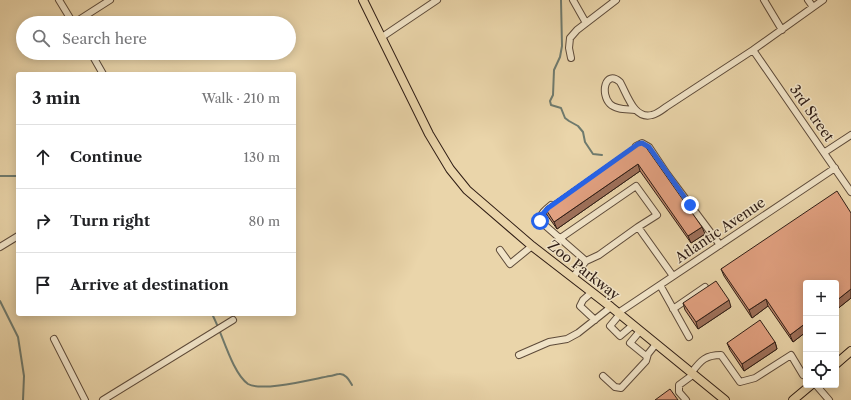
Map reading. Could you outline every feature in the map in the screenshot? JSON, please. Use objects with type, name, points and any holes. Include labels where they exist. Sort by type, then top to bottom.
[{"type":"main road","name":"Zoo Parkway","points":[[363,0],[429,134],[450,169],[467,190],[532,246],[619,313],[725,400]]},
{"type":"main road","points":[[839,361],[851,351]]},
{"type":"main road","points":[[793,400],[807,388]]},
{"type":"street","points":[[60,0],[70,16]]},
{"type":"street","points":[[85,16],[110,0]]},
{"type":"street","points":[[382,37],[437,0]]},
{"type":"street","points":[[573,0],[586,23]]},
{"type":"street","points":[[571,58],[569,48],[570,38],[586,23],[616,0]]},
{"type":"street","points":[[764,0],[782,30]]},
{"type":"street","points":[[808,0],[813,7]]},
{"type":"street","points":[[635,110],[620,109],[610,104],[604,88],[607,81],[611,78],[617,79],[635,110],[642,115],[652,115],[753,50],[822,0]]},
{"type":"street","name":"3rd Street","points":[[753,50],[850,188]]},
{"type":"street","points":[[95,60],[102,72]]},
{"type":"street","points":[[825,152],[851,135]]},
{"type":"street","points":[[632,149],[642,143],[649,147],[667,174],[720,245]]},
{"type":"street","name":"Atlantic Avenue","points":[[619,313],[835,168]]},
{"type":"street","points":[[559,238],[636,186],[657,214],[599,255],[586,261],[573,277]]},
{"type":"street","points":[[554,203],[543,212],[540,219],[543,225],[586,261]]},
{"type":"street","points":[[638,227],[673,276]]},
{"type":"street","points":[[0,247],[16,237]]},
{"type":"street","points":[[500,250],[510,264],[532,246]]},
{"type":"street","points":[[660,285],[689,337]]},
{"type":"street","points":[[673,309],[705,287]]},
{"type":"street","points":[[592,292],[583,300],[580,306],[595,320]]},
{"type":"street","points":[[519,355],[549,342],[567,339],[611,307]]},
{"type":"street","points":[[619,313],[610,326],[620,336],[636,328]]},
{"type":"street","points":[[103,400],[233,320]]},
{"type":"street","points":[[636,328],[630,343],[646,356],[648,354]]},
{"type":"street","points":[[54,338],[85,400]]},
{"type":"street","points":[[603,376],[615,388],[621,388],[646,361],[648,354],[656,344]]},
{"type":"street","points":[[686,400],[678,392],[679,385],[693,373],[698,364],[711,355],[721,355],[740,382],[755,378],[791,356],[803,375]]},
{"type":"street","points":[[819,388],[829,400]]},
{"type":"building","points":[[640,141],[643,143],[702,227],[688,236],[638,164],[554,222],[545,208]]},
{"type":"building","points":[[837,191],[851,213],[851,289],[839,299],[839,280],[803,280],[803,325],[790,335],[766,299],[749,310],[721,269]]},
{"type":"building","points":[[716,281],[729,300],[696,322],[683,303]]},
{"type":"building","points":[[760,320],[775,342],[742,364],[727,343]]},
{"type":"building","points":[[670,389],[678,400],[655,400]]},
{"type":"waterway","points":[[561,0],[562,46],[560,57],[554,70],[553,95],[550,101],[551,105],[561,108],[565,118],[578,126],[583,132],[585,142],[593,154],[602,155]]},
{"type":"waterway","points":[[0,176],[16,176]]},
{"type":"waterway","points":[[0,301],[18,337],[24,376],[23,400]]},
{"type":"waterway","points":[[213,316],[232,362],[242,379],[248,384],[264,387],[276,386],[341,374],[347,377],[352,385]]},
{"type":"route","points":[[540,221],[543,212],[548,208],[638,144],[642,143],[649,147],[690,205]]}]
